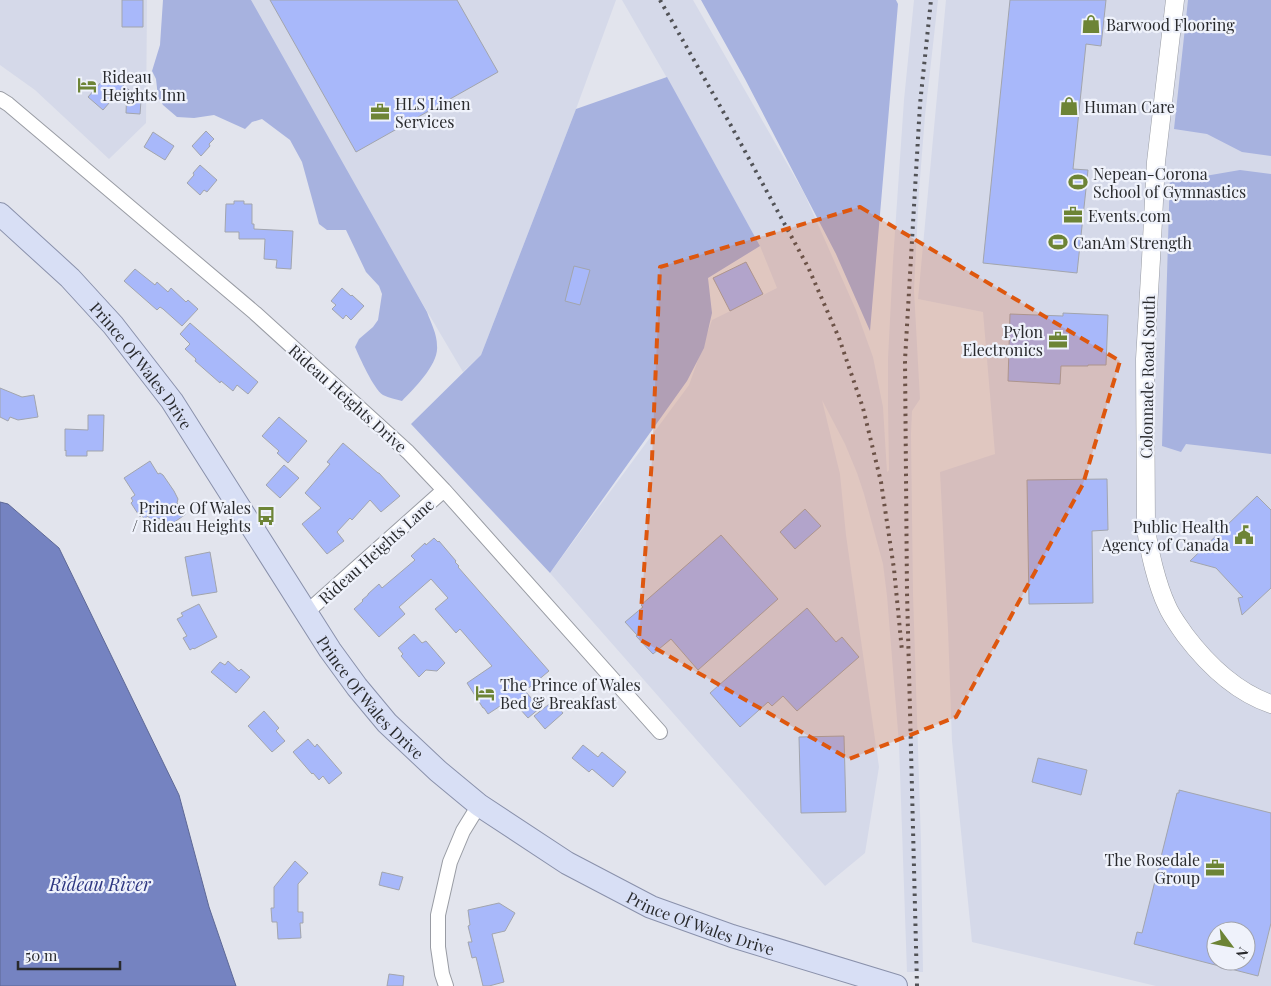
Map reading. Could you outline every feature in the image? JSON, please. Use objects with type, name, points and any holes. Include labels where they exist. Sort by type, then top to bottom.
[{"type":"main road","name":"Prince Of Wales Drive","points":[[0,214],[70,278],[113,325],[172,401],[330,650],[387,723],[438,771],[479,805],[567,863],[651,907],[732,936],[896,986]]},
{"type":"street","name":"Colonnade Road South","points":[[1175,0],[1156,162],[1145,360],[1146,528],[1148,542],[1167,606],[1186,637],[1213,668],[1245,691],[1271,704]]},
{"type":"street","name":"Rideau Heights Drive","points":[[0,99],[255,313],[408,452],[660,732]]},
{"type":"street","name":"Rideau Heights Lane","points":[[307,612],[444,490]]},
{"type":"street","points":[[446,986],[442,974],[438,947],[438,915],[450,862],[463,831],[479,805]]},
{"type":"highlighted area","points":[[860,207],[1120,361],[1083,484],[956,717],[849,759],[639,639],[652,459],[660,267]]},
{"type":"shaded area","name":"Rideau Heights Inn","points":[[0,0],[147,0],[146,123],[109,159],[35,90],[0,65]]},
{"type":"shaded area","points":[[163,0],[251,0],[432,324],[436,337],[437,353],[425,376],[402,401],[385,396],[379,391],[355,347],[359,339],[378,320],[382,294],[379,286],[366,272],[346,230],[327,230],[319,224],[302,162],[290,140],[262,119],[252,122],[245,129],[214,115],[194,118],[177,117],[163,105],[158,97],[156,79],[152,71],[160,45]]},
{"type":"shaded area","points":[[243,0],[616,0],[481,355],[463,372]]},
{"type":"shaded area","points":[[622,0],[693,0],[804,193],[856,310],[873,357],[883,407],[887,472],[889,470],[888,358],[893,261],[904,100],[914,0],[938,0],[919,191],[914,290],[920,399],[912,411],[911,434],[913,593],[923,972],[907,972],[899,744],[883,564],[857,473],[845,444],[822,400],[840,474],[846,535],[879,767],[865,853],[825,886],[550,573],[689,385],[712,320],[777,288],[760,246]]},
{"type":"shaded area","points":[[701,0],[896,0],[898,4],[870,331],[836,254],[745,79]]},
{"type":"shaded area","points":[[946,0],[1271,0],[1271,986],[1156,986],[972,942],[952,741],[940,472],[995,454],[983,312],[918,299]]},
{"type":"shaded area","points":[[1188,0],[1271,0],[1271,156],[1242,152],[1207,134],[1174,129]]},
{"type":"shaded area","points":[[667,77],[760,246],[708,278],[712,313],[704,348],[687,381],[550,573],[411,424],[481,355],[576,109]]},
{"type":"shaded area","points":[[1240,170],[1271,174],[1271,454],[1186,444],[1181,452],[1162,446],[1170,173],[1205,176]]},
{"type":"water","name":"Rideau River","points":[[0,502],[8,504],[59,548],[179,795],[209,907],[236,986],[0,986]]},
{"type":"building","points":[[122,0],[143,0],[143,27],[122,27]]},
{"type":"building","name":"HLS Linen Services","points":[[270,0],[457,0],[498,72],[356,152]]},
{"type":"building","points":[[1010,0],[1106,0],[1101,46],[1086,44],[1073,169],[1088,170],[1077,273],[983,263]]},
{"type":"building","points":[[109,73],[124,86],[103,110],[88,97]]},
{"type":"building","points":[[127,88],[141,101],[140,114],[126,113]]},
{"type":"building","points":[[206,131],[214,139],[201,156],[192,146]]},
{"type":"building","points":[[153,132],[174,146],[165,160],[144,147]]},
{"type":"building","points":[[200,165],[217,180],[207,192],[204,190],[200,195],[187,183]]},
{"type":"building","points":[[234,201],[244,201],[244,204],[252,204],[252,224],[254,224],[254,229],[293,231],[291,269],[276,268],[277,260],[264,259],[265,239],[239,239],[239,232],[225,232],[226,204],[234,204]]},
{"type":"building","points":[[746,262],[763,294],[730,311],[713,278]]},
{"type":"building","points":[[574,266],[590,270],[580,305],[565,301]]},
{"type":"building","points":[[135,269],[155,285],[157,282],[168,292],[171,288],[186,302],[188,300],[198,309],[182,326],[160,307],[157,310],[124,281]]},
{"type":"building","points":[[342,288],[364,306],[351,320],[346,315],[343,319],[332,309],[336,305],[331,301]]},
{"type":"building","name":"Pylon Electronics","points":[[1063,313],[1108,315],[1106,365],[1061,366],[1060,384],[1008,381],[1010,314],[1063,316]]},
{"type":"building","points":[[190,323],[258,382],[248,394],[237,385],[233,391],[221,381],[220,383],[195,361],[196,359],[185,349],[190,344],[180,334]]},
{"type":"building","points":[[0,388],[22,397],[34,395],[38,417],[18,420],[10,417],[8,421],[0,417]]},
{"type":"building","points":[[88,415],[104,415],[103,451],[87,451],[87,456],[66,456],[65,429],[88,430]]},
{"type":"building","points":[[279,417],[307,441],[288,463],[277,453],[279,451],[262,436]]},
{"type":"building","points":[[343,443],[379,473],[400,496],[381,512],[370,500],[352,520],[350,518],[337,532],[344,541],[327,554],[302,524],[321,508],[305,493],[330,464],[327,462]]},
{"type":"building","points":[[150,461],[158,474],[163,475],[174,491],[178,499],[177,503],[186,514],[166,528],[159,518],[152,522],[148,516],[144,519],[142,515],[140,517],[131,503],[133,501],[131,498],[135,495],[124,478]]},
{"type":"building","points":[[284,465],[299,478],[280,498],[266,485]]},
{"type":"building","points":[[1107,479],[1108,530],[1092,531],[1093,603],[1029,604],[1027,480]]},
{"type":"building","name":"Public Health Agency of Canada","points":[[1257,496],[1271,510],[1271,588],[1242,615],[1238,598],[1243,597],[1216,568],[1190,561]]},
{"type":"building","points":[[805,509],[821,526],[795,549],[780,532]]},
{"type":"building","points":[[721,535],[778,599],[698,670],[671,639],[653,654],[625,622],[643,607],[641,605]]},
{"type":"building","points":[[434,538],[439,541],[456,561],[458,567],[549,671],[525,691],[540,708],[528,718],[511,699],[488,714],[483,708],[467,683],[492,666],[460,629],[456,633],[435,609],[448,598],[431,579],[399,607],[405,614],[379,637],[354,609],[379,584],[382,588],[415,560],[411,556],[425,543],[426,545]]},
{"type":"building","points":[[210,552],[217,592],[192,596],[185,557]]},
{"type":"building","points":[[199,604],[217,637],[190,650],[183,638],[187,636],[177,619],[183,616],[181,613]]},
{"type":"building","points":[[807,608],[836,642],[842,637],[859,657],[797,711],[783,696],[772,706],[768,702],[740,727],[710,693]]},
{"type":"building","points":[[414,634],[422,643],[426,641],[445,663],[437,671],[426,670],[419,677],[401,656],[403,654],[398,648]]},
{"type":"building","points":[[228,661],[239,671],[241,669],[250,677],[236,693],[211,672],[220,662],[225,665]]},
{"type":"building","points":[[553,701],[563,713],[545,729],[534,716]]},
{"type":"building","points":[[264,711],[279,728],[276,731],[285,741],[272,752],[248,726]]},
{"type":"building","points":[[844,736],[846,812],[801,813],[799,737]]},
{"type":"building","points":[[308,739],[315,747],[317,744],[342,773],[329,784],[323,776],[319,780],[312,774],[293,752]]},
{"type":"building","points":[[583,745],[598,757],[602,752],[626,772],[613,787],[592,769],[589,772],[572,758]]},
{"type":"building","points":[[1038,758],[1087,770],[1081,795],[1032,782]]},
{"type":"building","name":"The Rosedale Group","points":[[1179,790],[1271,813],[1271,923],[1258,976],[1239,971],[1256,971],[1256,921],[1206,921],[1206,963],[1134,944],[1137,932],[1142,933],[1177,793],[1179,793]]},
{"type":"building","points":[[295,861],[308,873],[298,884],[298,912],[303,912],[303,923],[300,923],[301,938],[278,939],[277,922],[272,922],[271,908],[274,908],[274,887]]},
{"type":"building","points":[[382,872],[403,877],[399,890],[379,885]]},
{"type":"building","points":[[499,903],[515,913],[505,931],[492,934],[504,982],[483,986],[476,957],[472,958],[468,942],[472,942],[468,926],[470,925],[468,910]]},
{"type":"building","points":[[389,974],[404,976],[403,986],[387,986]]},
{"type":"railway","points":[[660,0],[808,267],[839,338],[863,408],[881,482],[894,569],[902,651]]},
{"type":"railway","points":[[917,986],[907,593],[905,360],[920,104],[931,0]]},
{"type":"place","name":"Barwood Flooring","points":[[1091,24]]},
{"type":"place","name":"Rideau Heights Inn","points":[[87,85]]},
{"type":"place","name":"Human Care","points":[[1069,106]]},
{"type":"place","name":"HLS Linen Services","points":[[380,112]]},
{"type":"place","name":"Nepean-Corona School of Gymnastics","points":[[1078,182]]},
{"type":"place","name":"Events.com","points":[[1073,215]]},
{"type":"place","name":"CanAm Strength","points":[[1058,242]]},
{"type":"place","name":"Pylon Electronics","points":[[1058,340]]},
{"type":"place","name":"Prince Of Wales / Rideau Heights","points":[[266,516]]},
{"type":"place","name":"Public Health Agency of Canada","points":[[1244,535]]},
{"type":"place","name":"The Prince of Wales Bed & Breakfast","points":[[485,693]]},
{"type":"place","name":"The Rosedale Group","points":[[1215,868]]}]
